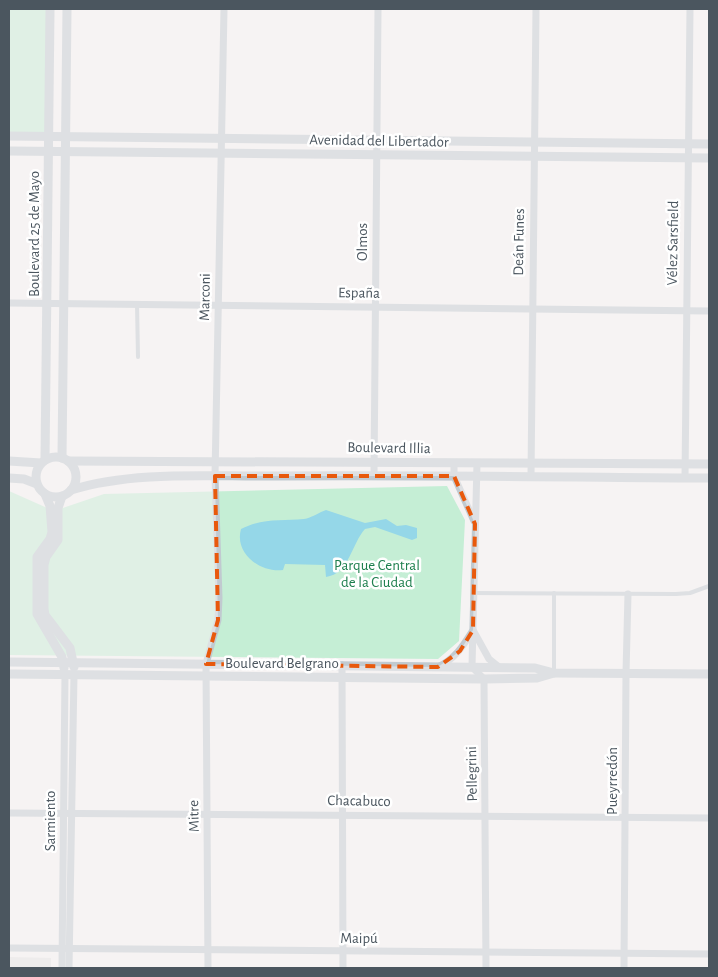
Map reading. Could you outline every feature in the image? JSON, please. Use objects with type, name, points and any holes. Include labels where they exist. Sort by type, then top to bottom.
[{"type":"street","name":"Boulevard 25 de Mayo","points":[[37,484],[36,473],[43,461],[47,303],[50,9]]},
{"type":"street","name":"Boulevard 25 de Mayo","points":[[67,9],[64,303],[65,459],[75,471],[75,484],[71,490]]},
{"type":"street","name":"Marconi","points":[[206,664],[218,620],[216,462],[224,9]]},
{"type":"street","name":"Olmos","points":[[374,475],[378,9]]},
{"type":"street","name":"Deán Funes","points":[[531,476],[536,9]]},
{"type":"street","name":"Vélez Sarsfield","points":[[685,478],[690,9]]},
{"type":"street","name":"Avenidad del Libertador","points":[[9,136],[709,144]]},
{"type":"street","name":"Avenidad del Libertador","points":[[9,151],[709,158]]},
{"type":"street","name":"España","points":[[9,303],[709,311]]},
{"type":"street","points":[[9,461],[43,461],[56,456],[65,459]]},
{"type":"street","name":"Boulevard Illia","points":[[65,459],[216,462],[709,464]]},
{"type":"street","points":[[454,463],[454,476],[476,524]]},
{"type":"street","points":[[477,463],[472,667],[484,679]]},
{"type":"street","name":"Boulevard Illia","points":[[71,490],[94,483],[114,480],[216,476],[374,475],[709,478]]},
{"type":"street","points":[[9,478],[37,484],[45,494],[50,506],[52,532],[50,539],[36,557],[45,615],[70,648],[74,663],[69,674]]},
{"type":"street","points":[[69,674],[56,645],[38,620],[40,584],[46,557],[58,540],[60,532],[58,508],[62,496],[71,490]]},
{"type":"street","points":[[45,494],[62,496]]},
{"type":"street","name":"Pueyrredón","points":[[624,968],[628,594]]},
{"type":"street","points":[[438,667],[456,656],[473,630]]},
{"type":"street","points":[[473,630],[489,659],[499,667]]},
{"type":"street","name":"Boulevard Belgrano","points":[[9,662],[499,667],[535,668],[554,673],[709,674]]},
{"type":"street","name":"Mitre","points":[[206,664],[208,968]]},
{"type":"street","points":[[342,665],[344,815],[343,968]]},
{"type":"street","name":"Boulevard Belgrano","points":[[10,672],[484,679],[537,678],[554,673]]},
{"type":"street","name":"Sarmiento","points":[[69,674],[66,948],[69,968]]},
{"type":"street","name":"Pellegrini","points":[[484,679],[486,968]]},
{"type":"street","name":"Chacabuco","points":[[9,813],[709,818]]},
{"type":"street","name":"Maipú","points":[[9,948],[709,954]]},
{"type":"street","name":"Sarmiento","points":[[62,968],[66,948]]},
{"type":"lane","points":[[137,304],[138,357]]},
{"type":"lane","points":[[474,593],[676,594],[709,586]]},
{"type":"lane","points":[[554,593],[554,673]]},
{"type":"highlighted area","points":[[215,476],[454,476],[475,524],[473,630],[460,651],[438,667],[206,664],[218,620]]},
{"type":"shaded area","points":[[9,957],[51,958],[51,968],[9,968]]},
{"type":"green space","points":[[9,9],[50,9],[49,137],[9,136]]},
{"type":"green space","name":"Parque Central de la Ciudad","points":[[447,486],[465,520],[459,641],[438,659],[9,655],[9,491],[54,511],[104,494]]},
{"type":"water","points":[[326,510],[365,523],[386,519],[397,526],[406,525],[417,528],[417,538],[412,540],[375,527],[365,529],[345,564],[334,575],[326,577],[325,565],[285,564],[283,570],[275,570],[258,565],[245,554],[240,538],[241,529],[257,523],[304,519]]}]
